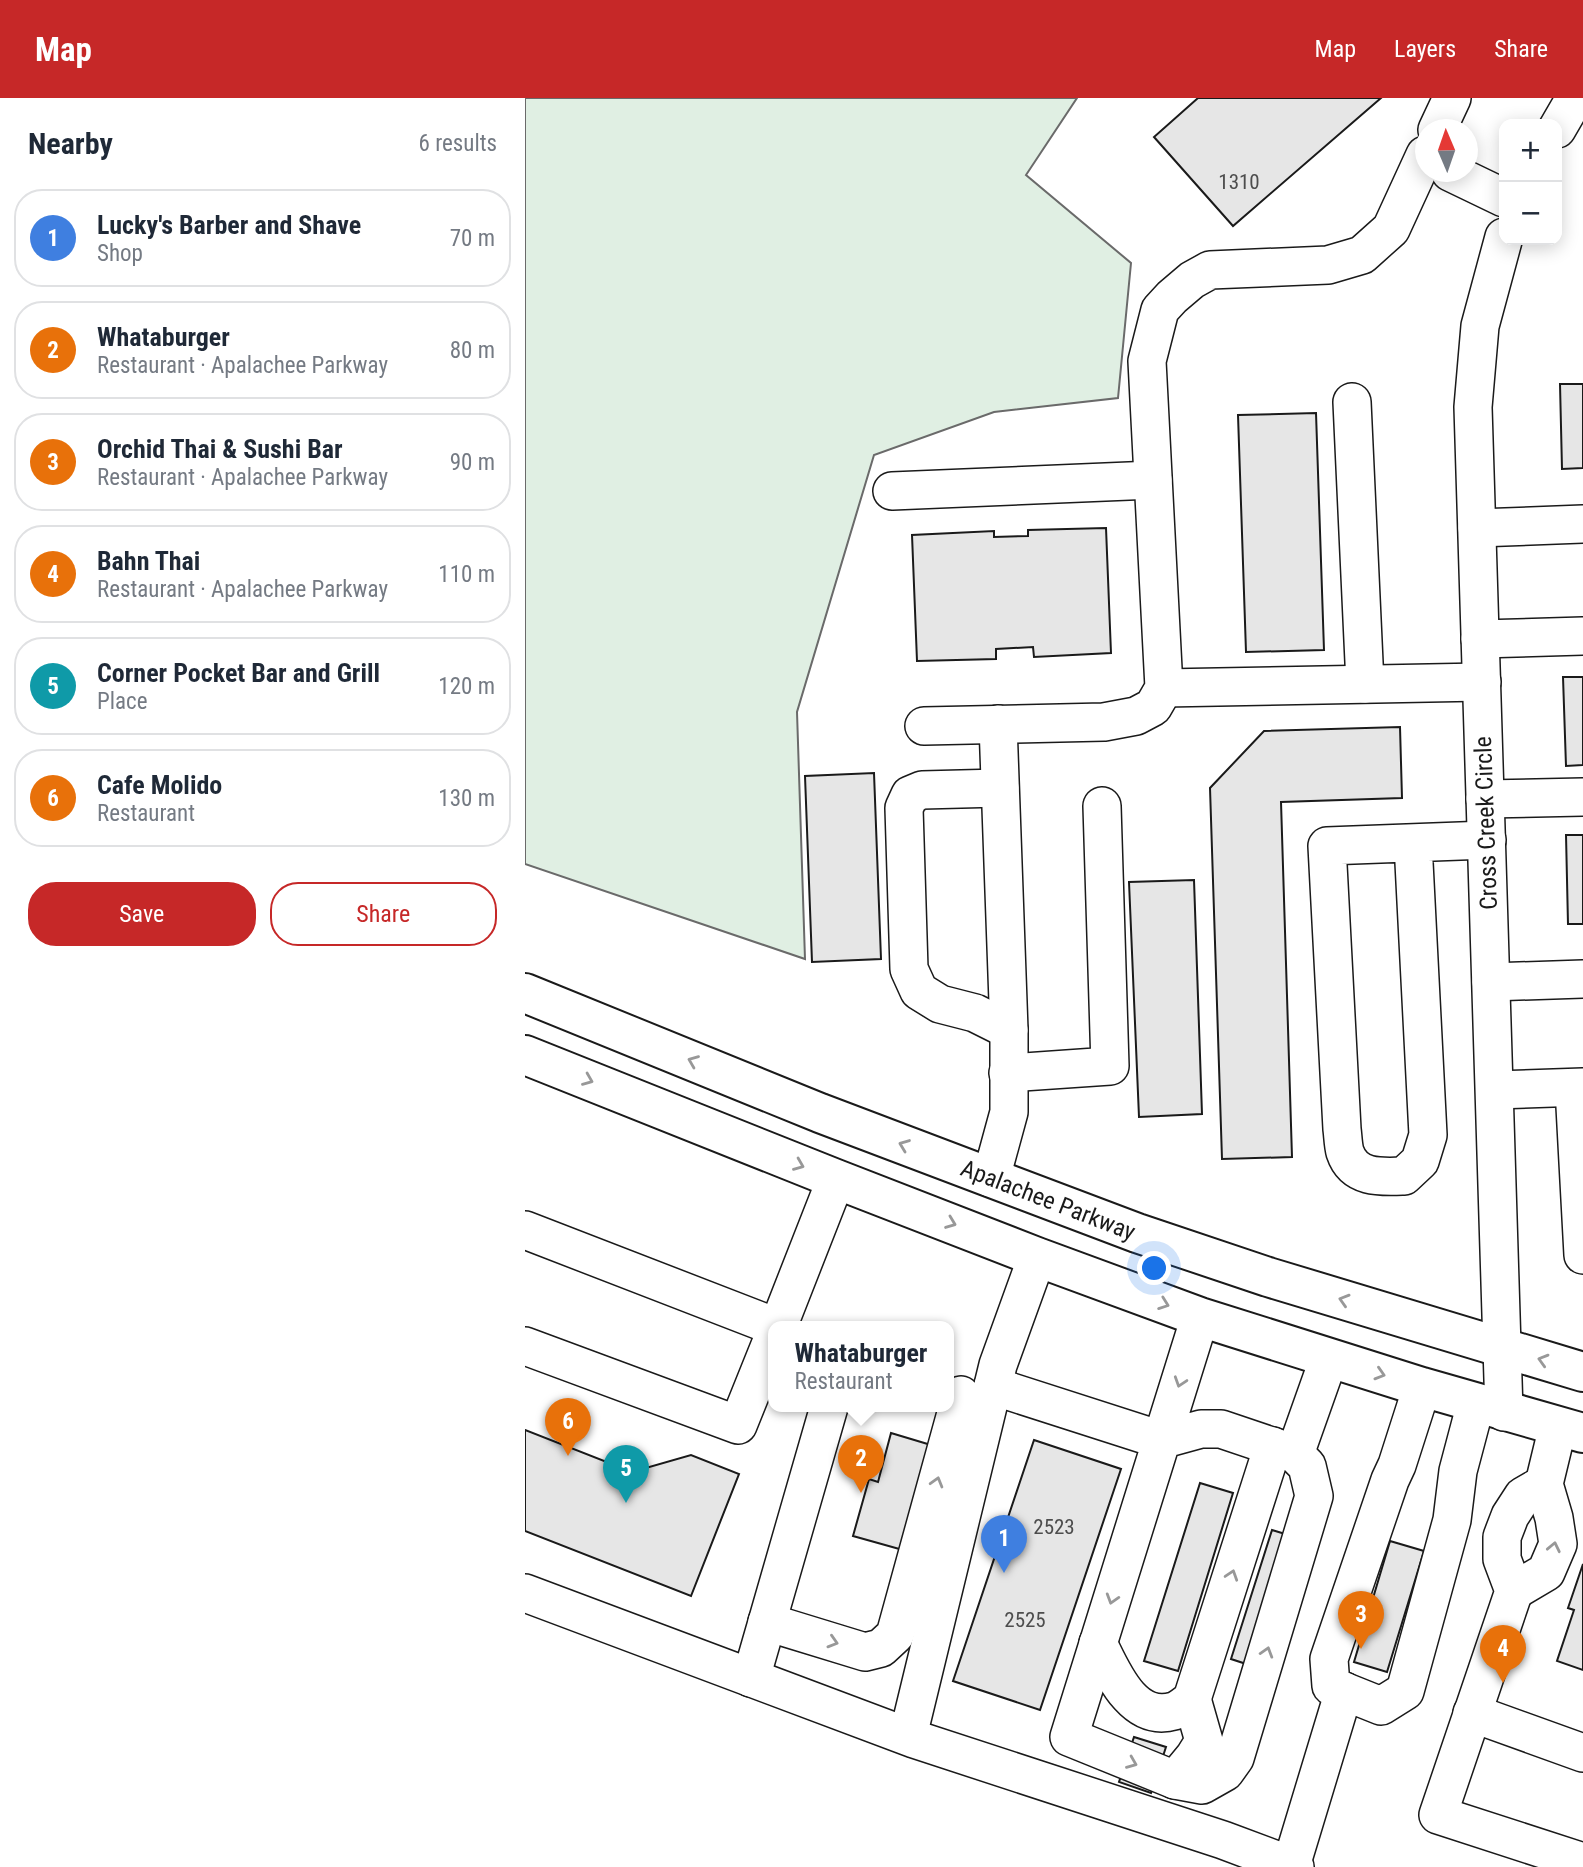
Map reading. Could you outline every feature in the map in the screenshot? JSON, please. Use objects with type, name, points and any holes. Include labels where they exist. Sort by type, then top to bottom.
[{"type":"main road","name":"Apalachee Parkway","points":[[525,993],[820,1113],[1137,1233],[1268,1277],[1583,1372]]},
{"type":"main road","points":[[525,1055],[836,1179],[1200,1317],[1422,1387],[1570,1429]]},
{"type":"street","points":[[1445,119],[1452,98]]},
{"type":"street","points":[[1562,120],[1575,98]]},
{"type":"street","points":[[924,726],[1104,722],[1136,716],[1153,708],[1164,688],[1147,361],[1160,310],[1192,280],[1210,270],[1328,265],[1361,255],[1391,229],[1417,182]]},
{"type":"street","points":[[1477,182],[1499,195]]},
{"type":"street","name":"Cross Creek Circle","points":[[1344,1691],[1381,1706],[1405,1691],[1451,1520],[1458,1471],[1490,1407],[1503,1349],[1473,407],[1480,326],[1500,245]]},
{"type":"street","points":[[1352,402],[1365,684]]},
{"type":"street","points":[[892,491],[1153,480]]},
{"type":"street","points":[[1477,528],[1583,524]]},
{"type":"street","points":[[1480,639],[1583,636]]},
{"type":"street","points":[[1164,688],[1482,682]]},
{"type":"street","points":[[991,1178],[1009,1112],[1009,1030],[998,724]]},
{"type":"street","points":[[1000,788],[922,790],[910,795],[904,808],[909,969],[919,991],[940,1004],[975,1013],[1009,1030]]},
{"type":"street","points":[[1485,799],[1583,797]]},
{"type":"street","points":[[1008,1073],[1110,1066],[1102,806]]},
{"type":"street","points":[[1413,843],[1428,1135],[1420,1161],[1404,1176],[1375,1177],[1356,1170],[1345,1153],[1327,846],[1487,840]]},
{"type":"street","points":[[1491,982],[1583,979]]},
{"type":"street","points":[[1495,1090],[1578,1088],[1583,1255]]},
{"type":"street","points":[[779,1321],[836,1179]]},
{"type":"street","points":[[525,1230],[768,1324]]},
{"type":"street","points":[[767,1622],[865,1652],[881,1648],[895,1635],[973,1394],[998,1366],[1037,1257]]},
{"type":"street","points":[[973,1394],[1161,1440],[1202,1429],[1221,1429],[1284,1450],[1307,1466],[1314,1496],[1235,1758],[1225,1772],[1202,1785],[1175,1780],[1069,1737],[1161,1440],[1200,1317]]},
{"type":"street","points":[[525,1346],[738,1425],[768,1350]]},
{"type":"street","points":[[1098,1643],[1119,1685],[1138,1705],[1157,1713],[1175,1711],[1192,1699],[1284,1450],[1329,1358]]},
{"type":"street","points":[[525,1593],[908,1736],[1223,1840],[1293,1866],[1344,1691],[1331,1686],[1329,1659],[1422,1387]]},
{"type":"street","points":[[908,1736],[973,1394]]},
{"type":"street","points":[[751,1678],[828,1412]]},
{"type":"street","points":[[1570,1429],[1544,1484],[1523,1496],[1510,1516],[1502,1537],[1502,1559],[1514,1591],[1438,1815],[1583,1862]]},
{"type":"street","points":[[1514,1591],[1546,1572],[1558,1544],[1544,1484]]},
{"type":"street","points":[[1175,1780],[1204,1741],[1192,1699]]},
{"type":"street","points":[[1472,1713],[1583,1753]]},
{"type":"green space","points":[[525,98],[1077,98],[1026,175],[1131,263],[1118,398],[994,412],[874,455],[797,712],[805,959],[525,864]]},
{"type":"building","points":[[1198,98],[1381,98],[1233,226],[1154,137]]},
{"type":"building","points":[[1560,384],[1583,384],[1583,468],[1562,469]]},
{"type":"building","points":[[1316,413],[1324,650],[1246,652],[1238,415]]},
{"type":"building","points":[[1106,528],[1111,653],[1034,657],[1033,647],[996,649],[996,659],[917,661],[912,535],[994,531],[994,537],[1028,536],[1028,530]]},
{"type":"building","points":[[1563,677],[1583,677],[1583,765],[1566,766]]},
{"type":"building","points":[[1400,727],[1402,798],[1281,802],[1292,1157],[1222,1159],[1210,788],[1264,731]]},
{"type":"building","points":[[874,773],[881,959],[812,962],[805,776]]},
{"type":"building","points":[[1566,835],[1583,835],[1583,924],[1568,924]]},
{"type":"building","points":[[1194,880],[1202,1114],[1139,1117],[1129,882]]},
{"type":"building","points":[[525,1430],[632,1472],[691,1455],[739,1474],[691,1596],[525,1531]]},
{"type":"building","points":[[891,1433],[931,1445],[910,1552],[853,1536],[869,1479],[878,1482]]},
{"type":"building","points":[[1034,1440],[1121,1469],[1040,1710],[953,1681]]},
{"type":"building","points":[[1200,1483],[1233,1493],[1178,1671],[1144,1661]]},
{"type":"building","points":[[1272,1530],[1315,1543],[1274,1673],[1231,1659]]},
{"type":"building","points":[[1390,1541],[1424,1551],[1387,1672],[1354,1662]]},
{"type":"building","points":[[1583,1564],[1583,1670],[1557,1661],[1574,1610],[1568,1608]]},
{"type":"building","points":[[1134,1737],[1166,1747],[1151,1793],[1119,1782]]},
{"type":"place","name":"Cafe Molido","points":[[568,1456]]},
{"type":"place","name":"Whataburger","points":[[861,1493]]},
{"type":"place","name":"Corner Pocket Bar and Grill","points":[[626,1503]]},
{"type":"place","name":"Lucky's Barber and Shave","points":[[1004,1573]]},
{"type":"place","name":"Orchid Thai & Sushi Bar","points":[[1361,1649]]},
{"type":"place","name":"Bahn Thai","points":[[1503,1683]]}]
